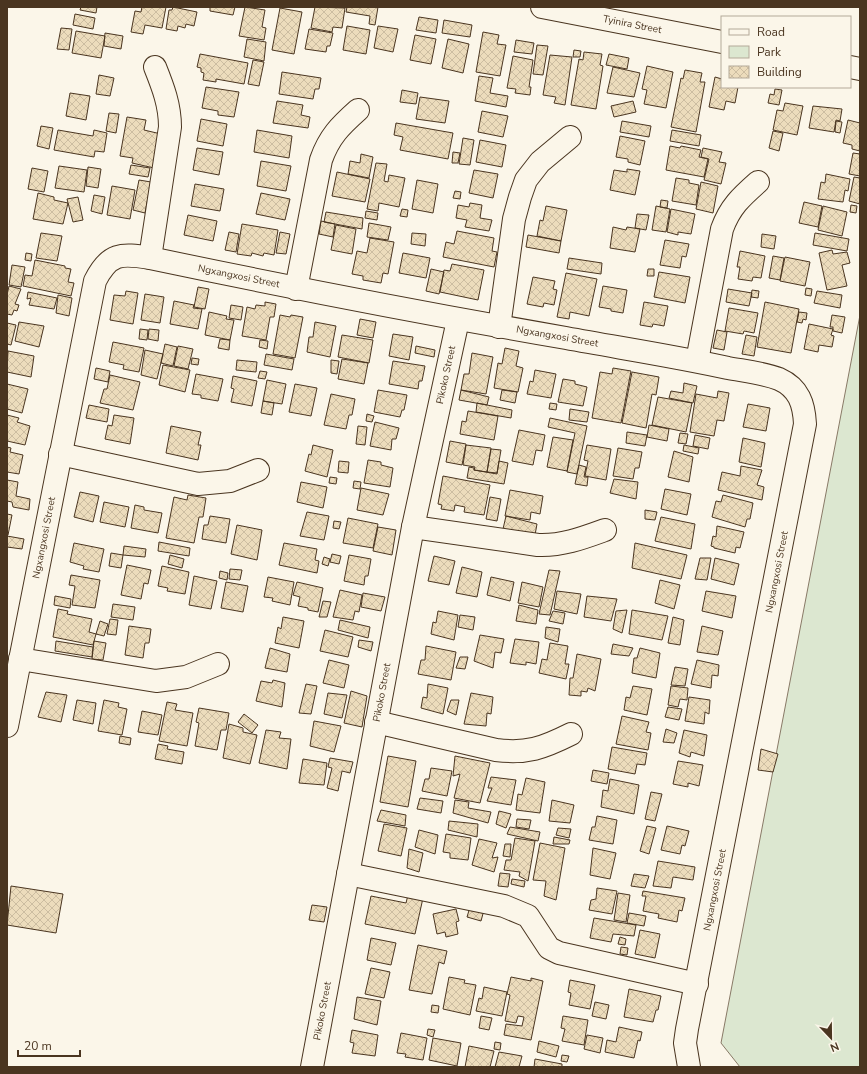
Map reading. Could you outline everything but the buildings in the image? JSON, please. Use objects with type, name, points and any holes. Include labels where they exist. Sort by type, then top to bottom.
[{"type":"street","name":"Tyinira Street","points":[[542,7],[721,42]]},
{"type":"street","points":[[150,258],[170,127],[170,111],[155,67]]},
{"type":"street","points":[[296,289],[321,160],[326,144],[339,127],[358,110]]},
{"type":"street","points":[[499,327],[514,219],[526,180],[540,162],[570,136]]},
{"type":"street","points":[[697,361],[722,229],[727,214],[737,201],[758,182]]},
{"type":"street","name":"Ngxangxosi Street","points":[[7,726],[95,281],[102,267],[110,259],[134,255],[296,289],[458,320],[697,361],[778,378],[790,385],[799,395],[804,408],[805,424],[685,1043],[689,1067]]},
{"type":"street","name":"Pikoko Street","points":[[313,1067],[412,528],[458,320]]},
{"type":"street","points":[[60,454],[198,484],[230,481],[258,470]]},
{"type":"street","points":[[412,528],[538,546],[554,546],[606,530]]},
{"type":"street","points":[[20,659],[156,682],[186,677],[218,664]]},
{"type":"street","points":[[376,722],[514,753],[531,751],[571,734]]},
{"type":"street","points":[[348,874],[504,906],[528,916],[548,948],[558,953],[697,984]]},
{"type":"green space","points":[[860,315],[860,1067],[740,1067],[721,1043]]}]
